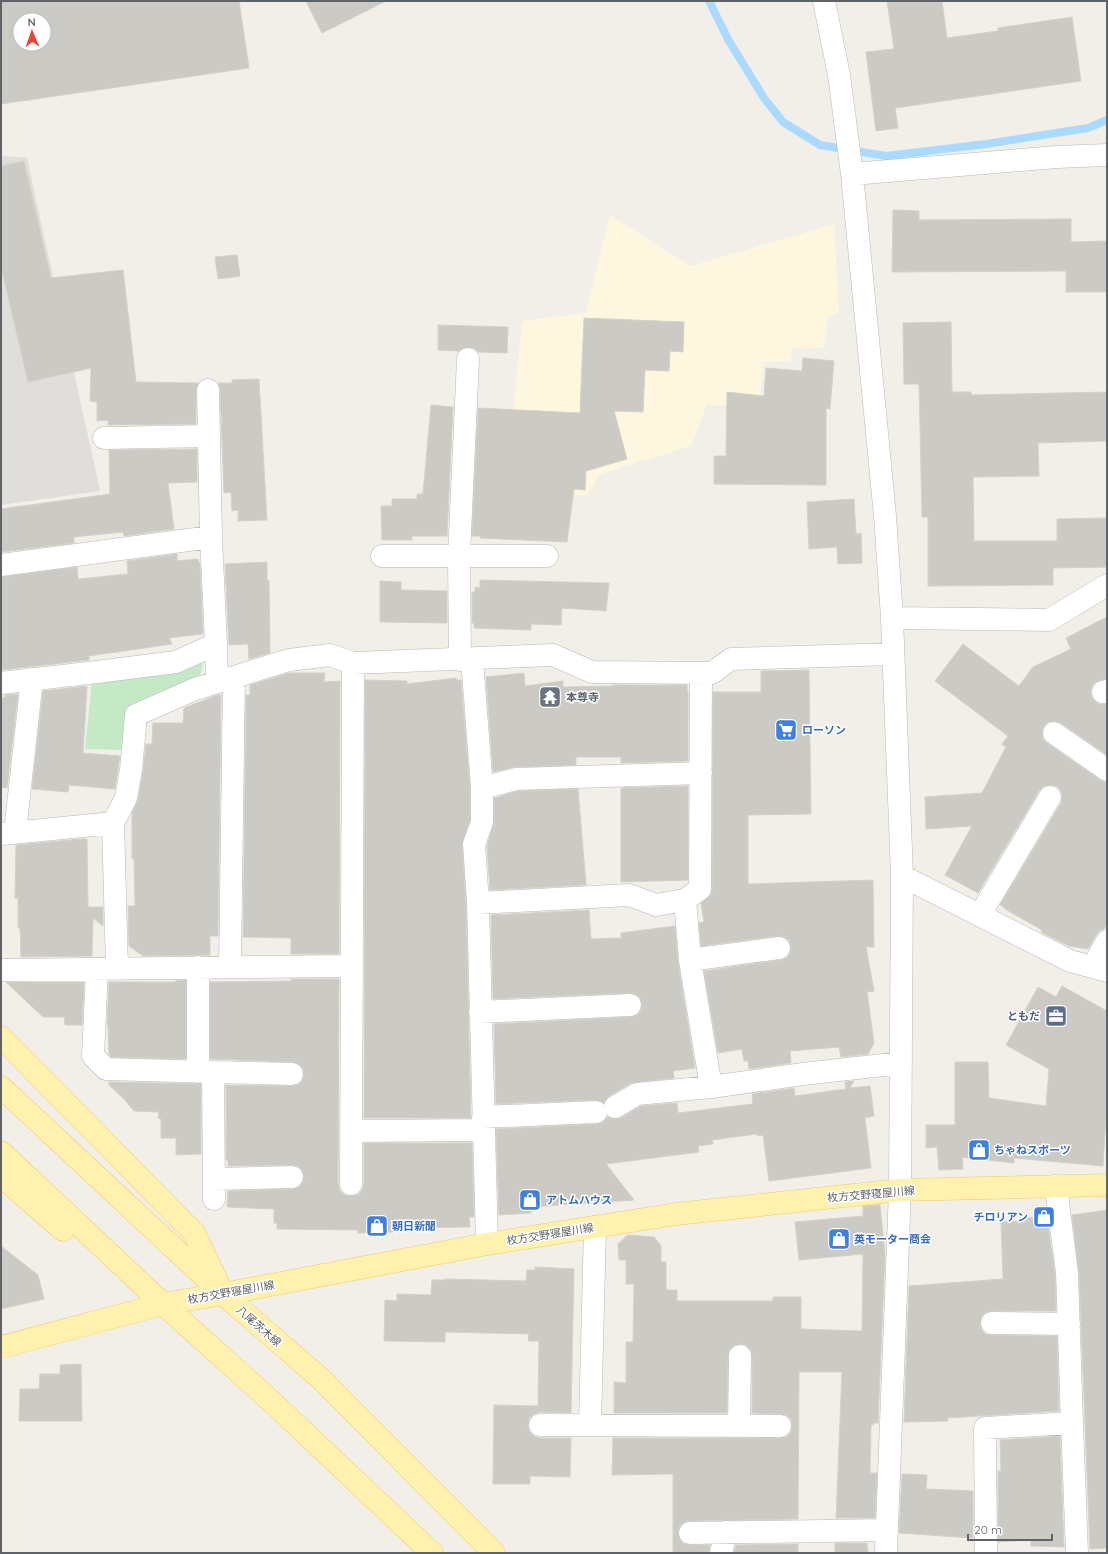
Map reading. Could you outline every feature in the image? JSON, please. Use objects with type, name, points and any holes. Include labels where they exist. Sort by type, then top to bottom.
[{"type":"main road","points":[[1,1037],[194,1233],[223,1294]]},
{"type":"main road","name":"八尾茨木線","points":[[1,1087],[223,1294],[321,1379],[494,1553]]},
{"type":"main road","points":[[1,1152],[163,1304],[272,1402],[432,1553]]},
{"type":"main road","points":[[1,1176],[64,1230],[163,1304]]},
{"type":"main road","name":"枚方交野寝屋川線","points":[[1,1347],[163,1304],[486,1244],[676,1214],[900,1190],[1107,1185]]},
{"type":"street","points":[[824,1],[839,75],[850,158],[885,516],[894,654],[902,876],[900,1190],[886,1553]]},
{"type":"street","points":[[850,158],[1057,157],[1107,155]]},
{"type":"street","points":[[468,359],[459,556],[466,660],[482,788],[482,822],[474,844],[478,903],[486,1244]]},
{"type":"street","points":[[208,390],[211,537],[216,644],[226,679],[230,967]]},
{"type":"street","points":[[104,438],[209,436]]},
{"type":"street","points":[[1,565],[211,537]]},
{"type":"street","points":[[382,556],[547,556]]},
{"type":"street","points":[[892,618],[1049,620],[1107,585]]},
{"type":"street","points":[[1,683],[176,662],[216,644]]},
{"type":"street","points":[[292,1074],[106,1069],[93,1056],[107,968],[113,823],[126,798],[131,770],[136,715],[195,689],[226,679],[290,660],[330,654],[354,663],[466,660],[553,655],[592,672],[712,673],[731,659],[894,654]]},
{"type":"street","points":[[351,1184],[351,966],[354,663]]},
{"type":"street","points":[[478,903],[629,896],[656,905],[685,900],[700,889],[701,673]]},
{"type":"street","points":[[32,679],[8,833],[113,823]]},
{"type":"street","points":[[1054,733],[1107,770]]},
{"type":"street","points":[[482,788],[516,779],[701,773]]},
{"type":"street","points":[[980,915],[1050,797]]},
{"type":"street","points":[[902,876],[1070,961],[1100,968],[1107,941]]},
{"type":"street","points":[[685,900],[690,960],[711,1087]]},
{"type":"street","points":[[690,960],[779,948]]},
{"type":"street","points":[[1,970],[351,966]]},
{"type":"street","points":[[198,967],[214,1189],[292,1177]]},
{"type":"street","points":[[480,1012],[630,1006]]},
{"type":"street","points":[[351,1131],[483,1124],[606,1109],[637,1094],[711,1087],[803,1074],[901,1063]]},
{"type":"street","points":[[1056,1186],[1067,1273],[1077,1553]]},
{"type":"street","points":[[590,1425],[595,1227]]},
{"type":"street","points":[[992,1324],[1069,1324]]},
{"type":"street","points":[[739,1426],[740,1356]]},
{"type":"street","points":[[986,1553],[985,1428],[1072,1423]]},
{"type":"street","points":[[540,1425],[780,1426]]},
{"type":"street","points":[[690,1533],[724,1543],[887,1530]]},
{"type":"shaded area","points":[[1,156],[27,158],[100,491],[1,505]]},
{"type":"shaded area","points":[[610,215],[691,266],[834,224],[839,313],[828,316],[824,348],[793,347],[790,361],[763,362],[759,409],[707,404],[691,446],[600,474],[588,495],[506,492],[522,321],[586,313]]},
{"type":"green space","points":[[204,658],[200,675],[143,699],[126,721],[125,750],[85,749],[92,681]]},
{"type":"building","points":[[1,1],[239,1],[249,68],[1,104]]},
{"type":"building","points":[[306,1],[386,1],[322,33]]},
{"type":"building","points":[[887,1],[942,1],[947,38],[998,31],[998,28],[1072,17],[1081,81],[895,108],[898,128],[876,131],[866,52],[894,49]]},
{"type":"building","points":[[24,161],[51,278],[123,270],[136,382],[198,383],[196,390],[196,424],[108,425],[108,420],[97,421],[97,402],[90,401],[91,368],[28,382],[1,266],[1,166]]},
{"type":"building","points":[[893,210],[919,211],[919,220],[1071,219],[1071,242],[1107,241],[1107,292],[1066,292],[1066,271],[892,272]]},
{"type":"building","points":[[237,255],[240,276],[218,279],[215,257]]},
{"type":"building","points":[[584,318],[684,322],[683,352],[670,351],[669,371],[645,370],[643,412],[614,411],[627,459],[586,471],[585,490],[574,489],[567,542],[480,538],[480,536],[472,536],[478,408],[580,413]]},
{"type":"building","points":[[951,322],[952,392],[971,392],[971,395],[1107,392],[1107,441],[1038,443],[1039,476],[973,477],[974,541],[1057,541],[1057,519],[1107,518],[1107,567],[1053,568],[1053,585],[928,586],[928,517],[922,517],[919,384],[904,384],[903,323]]},
{"type":"building","points":[[438,325],[508,327],[507,353],[478,352],[474,348],[468,347],[459,351],[438,350]]},
{"type":"building","points":[[803,358],[834,361],[830,409],[826,408],[826,485],[714,484],[714,456],[726,456],[727,392],[764,396],[766,368],[802,371]]},
{"type":"building","points":[[259,379],[267,520],[238,521],[238,510],[232,511],[231,492],[224,493],[220,390],[218,383],[232,383],[232,380]]},
{"type":"building","points":[[431,405],[453,407],[447,536],[412,536],[412,540],[382,540],[381,506],[392,506],[392,499],[417,499],[417,494],[423,494]]},
{"type":"building","points":[[197,449],[197,482],[168,483],[174,529],[124,536],[123,532],[74,537],[74,543],[1,552],[1,509],[110,494],[109,450]]},
{"type":"building","points":[[854,499],[856,534],[861,533],[862,563],[838,564],[837,547],[809,549],[807,502]]},
{"type":"building","points":[[177,554],[177,561],[198,559],[200,565],[203,634],[169,638],[172,644],[89,656],[89,660],[2,670],[1,577],[77,567],[78,579],[128,574],[127,561]]},
{"type":"building","points":[[267,562],[267,580],[269,581],[270,653],[249,659],[248,644],[229,645],[225,564]]},
{"type":"building","points":[[480,580],[609,583],[606,611],[562,608],[561,625],[531,624],[531,630],[474,628],[474,623],[472,623],[472,592],[475,592],[475,587],[480,588]]},
{"type":"building","points":[[380,581],[401,582],[401,590],[447,591],[447,623],[380,622]]},
{"type":"building","points":[[1107,617],[1107,679],[1094,683],[1091,689],[1091,695],[1099,704],[1107,704],[1107,755],[1061,723],[1055,721],[1048,722],[1044,726],[1042,732],[1043,739],[1047,743],[1100,780],[1107,782],[1107,924],[1104,929],[1100,930],[1096,935],[1088,949],[1069,946],[1041,932],[1042,930],[1000,905],[1061,803],[1061,791],[1057,786],[1044,786],[1039,791],[978,893],[945,875],[972,826],[926,829],[925,797],[982,793],[1006,747],[1002,744],[1008,736],[935,681],[963,644],[1019,686],[1033,667],[1071,649],[1066,638]]},
{"type":"building","points":[[809,670],[811,814],[748,815],[748,884],[873,880],[874,947],[866,947],[874,991],[867,992],[874,1043],[868,1054],[841,1057],[839,1047],[790,1051],[791,1063],[749,1069],[748,1061],[744,1061],[742,1049],[718,1053],[704,971],[781,960],[787,958],[791,947],[789,940],[778,936],[701,946],[699,923],[704,922],[701,903],[711,895],[712,889],[713,692],[761,692],[761,671]]},
{"type":"building","points":[[289,673],[325,673],[324,682],[340,681],[339,954],[291,954],[291,938],[243,937],[246,695],[250,695],[250,685]]},
{"type":"building","points":[[524,673],[525,686],[563,681],[563,687],[687,685],[688,761],[621,763],[621,757],[576,757],[576,765],[515,767],[493,772],[486,677]]},
{"type":"building","points":[[456,678],[456,680],[461,680],[470,788],[470,820],[462,845],[466,904],[471,1118],[364,1118],[365,680],[407,681],[407,684]]},
{"type":"building","points":[[87,686],[83,753],[120,756],[115,789],[69,785],[68,792],[32,789],[43,691]]},
{"type":"building","points":[[18,694],[7,788],[1,787],[1,697],[5,698],[5,695]]},
{"type":"building","points":[[217,695],[221,695],[218,936],[210,936],[210,955],[143,956],[129,946],[128,906],[135,906],[134,859],[132,859],[132,813],[138,800],[146,744],[152,744],[153,723],[183,723],[184,708]]},
{"type":"building","points":[[688,786],[688,880],[621,882],[621,788]]},
{"type":"building","points":[[578,789],[586,885],[490,890],[487,846],[494,822],[494,798],[518,791]]},
{"type":"building","points":[[87,839],[88,907],[103,907],[103,926],[93,918],[92,956],[21,957],[20,928],[18,928],[18,898],[15,898],[16,845]]},
{"type":"building","points":[[589,910],[591,939],[621,938],[621,933],[675,926],[678,962],[695,1068],[673,1071],[674,1078],[631,1083],[609,1096],[604,1103],[595,1100],[496,1104],[494,1024],[631,1017],[637,1015],[641,1010],[642,1004],[640,998],[635,994],[629,993],[493,999],[491,915]]},
{"type":"building","points":[[291,979],[339,979],[338,1184],[340,1191],[345,1195],[351,1196],[358,1195],[362,1190],[364,1184],[364,1143],[472,1143],[474,1217],[469,1217],[470,1227],[392,1228],[393,1232],[358,1233],[358,1230],[277,1229],[277,1223],[274,1223],[274,1209],[227,1207],[228,1191],[293,1189],[299,1187],[303,1183],[304,1177],[302,1170],[298,1166],[292,1165],[228,1166],[228,1160],[226,1160],[226,1085],[292,1086],[298,1085],[302,1081],[304,1074],[303,1068],[299,1064],[292,1062],[210,1059],[210,982],[291,981]]},
{"type":"building","points":[[186,980],[186,1059],[111,1057],[109,1054],[107,1025],[109,982],[178,982],[175,981]]},
{"type":"building","points":[[6,982],[84,982],[82,1025],[65,1025],[64,1017],[43,1017]]},
{"type":"building","points":[[1062,986],[1107,1011],[1107,1116],[1106,1115],[1103,1166],[1014,1158],[1014,1163],[962,1157],[963,1169],[939,1170],[937,1147],[926,1148],[926,1125],[955,1125],[955,1062],[988,1062],[989,1098],[1046,1106],[1049,1069],[1006,1045],[1038,987],[1056,997]]},
{"type":"building","points":[[854,1081],[850,1088],[870,1086],[874,1116],[865,1118],[871,1168],[769,1181],[763,1135],[757,1136],[757,1134],[712,1140],[713,1144],[698,1146],[699,1152],[606,1164],[634,1200],[531,1207],[531,1213],[499,1215],[496,1129],[597,1124],[603,1122],[607,1117],[615,1119],[621,1118],[641,1106],[677,1103],[678,1113],[753,1104],[752,1094],[794,1088],[795,1096],[846,1089],[845,1082]]},
{"type":"building","points":[[109,1082],[201,1084],[201,1154],[176,1155],[176,1138],[161,1138],[161,1119],[158,1118],[159,1112],[134,1111],[109,1085]]},
{"type":"building","points":[[880,1205],[885,1255],[878,1423],[871,1425],[870,1473],[877,1473],[875,1518],[836,1518],[842,1372],[799,1372],[798,1519],[689,1521],[683,1523],[679,1527],[678,1534],[680,1540],[684,1544],[690,1545],[710,1545],[709,1553],[673,1553],[673,1474],[612,1475],[613,1438],[780,1438],[786,1437],[791,1433],[791,1419],[786,1415],[780,1414],[752,1413],[752,1356],[751,1350],[746,1345],[741,1344],[734,1345],[729,1350],[727,1413],[614,1413],[614,1382],[626,1383],[626,1342],[633,1342],[634,1284],[626,1284],[626,1260],[619,1260],[618,1244],[628,1235],[654,1237],[661,1246],[661,1262],[666,1262],[666,1290],[677,1290],[677,1301],[773,1301],[773,1297],[801,1297],[801,1329],[862,1331],[863,1254],[799,1260],[795,1222],[863,1216],[863,1206]]},
{"type":"building","points":[[1107,1210],[1107,1548],[1090,1549],[1079,1273],[1072,1215]]},
{"type":"building","points":[[1047,1217],[1055,1274],[1056,1311],[992,1311],[986,1312],[982,1316],[980,1323],[981,1329],[985,1334],[1057,1336],[1059,1411],[947,1418],[948,1421],[904,1422],[909,1286],[1003,1279],[1001,1222],[1022,1221],[1022,1218]]},
{"type":"building","points":[[1,1246],[38,1275],[44,1299],[1,1309]]},
{"type":"building","points":[[535,1267],[574,1269],[571,1413],[540,1412],[529,1418],[528,1425],[529,1431],[534,1436],[540,1438],[571,1438],[570,1477],[530,1476],[530,1484],[493,1484],[494,1405],[538,1406],[539,1341],[528,1341],[529,1334],[445,1332],[445,1342],[384,1341],[385,1300],[397,1301],[397,1294],[431,1295],[432,1280],[526,1281],[527,1270],[535,1270]]},
{"type":"building","points":[[81,1364],[82,1421],[19,1421],[20,1389],[39,1389],[40,1374],[60,1374],[60,1365]]},
{"type":"building","points":[[1060,1436],[1064,1547],[1031,1546],[1031,1540],[998,1542],[998,1471],[1001,1471],[1000,1440]]},
{"type":"building","points":[[902,1474],[927,1475],[926,1489],[973,1491],[973,1538],[899,1533]]},
{"type":"building","points":[[835,1543],[867,1543],[868,1553],[835,1553]]},
{"type":"building","points":[[798,1544],[798,1553],[734,1553],[736,1545]]},
{"type":"waterway","points":[[709,1],[729,41],[764,98],[783,122],[820,145],[886,156],[986,144],[1088,128],[1107,120]]},
{"type":"place","name":"本尊寺","points":[[550,697]]},
{"type":"place","name":"ローソン","points":[[786,730]]},
{"type":"place","name":"ともだ","points":[[1056,1016]]},
{"type":"place","name":"ちゃねスポーツ","points":[[979,1150]]},
{"type":"place","name":"アトムハウス","points":[[530,1200]]},
{"type":"place","name":"チロリアン","points":[[1044,1217]]},
{"type":"place","name":"朝日新聞","points":[[377,1226]]},
{"type":"place","name":"英モーター商会","points":[[839,1239]]}]
